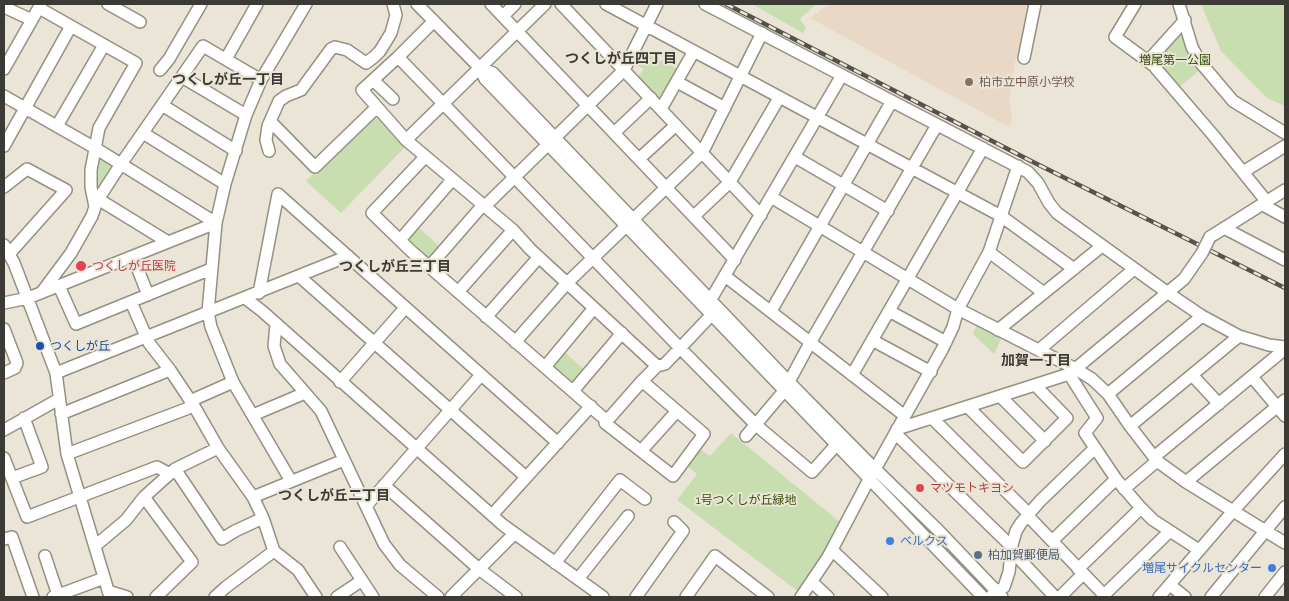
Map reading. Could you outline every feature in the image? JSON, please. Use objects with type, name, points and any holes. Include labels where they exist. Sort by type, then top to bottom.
[{"type":"street","points":[[108,4],[140,22]]},
{"type":"street","points":[[160,70],[169,60],[201,4]]},
{"type":"street","points":[[226,60],[257,4]]},
{"type":"street","points":[[291,481],[234,382],[211,327],[208,312],[216,223],[225,184],[246,115],[261,80],[306,4]]},
{"type":"street","points":[[269,151],[266,140],[270,122],[279,101],[301,90],[331,49],[335,47],[347,50],[366,63],[380,51],[391,33],[396,15],[393,4]]},
{"type":"street","points":[[417,4],[480,68],[485,79],[552,140],[872,474],[946,559],[983,597]]},
{"type":"street","points":[[491,4],[735,260]]},
{"type":"street","points":[[502,16],[515,4]]},
{"type":"street","points":[[406,140],[545,4]]},
{"type":"street","points":[[561,4],[761,215]]},
{"type":"street","points":[[606,4],[1001,216],[1074,269]]},
{"type":"street","points":[[429,267],[483,207],[624,70],[657,4]]},
{"type":"street","points":[[704,4],[1018,166],[1028,172],[1038,183],[1057,213],[1168,293],[1202,316],[1239,336],[1285,348]]},
{"type":"street","points":[[1024,58],[1035,4]]},
{"type":"street","points":[[1135,4],[1114,37],[1148,61],[1214,135],[1265,203],[1285,217]]},
{"type":"street","points":[[1179,4],[1196,55],[1233,101],[1285,133]]},
{"type":"street","points":[[4,69],[40,6],[136,63],[99,128],[91,170],[91,187],[96,203],[168,242]]},
{"type":"street","points":[[4,7],[32,20]]},
{"type":"street","points":[[1148,61],[1185,20]]},
{"type":"street","points":[[434,21],[362,90],[406,140],[512,230],[657,366]]},
{"type":"street","points":[[4,146],[71,26]]},
{"type":"street","points":[[515,342],[567,283],[702,152],[762,33]]},
{"type":"street","points":[[57,126],[104,45]]},
{"type":"street","points":[[42,292],[71,253],[92,216],[96,203],[121,164],[203,46],[261,80]]},
{"type":"street","points":[[661,109],[694,51]]},
{"type":"street","points":[[398,57],[756,424],[812,472],[837,444]]},
{"type":"street","points":[[607,421],[657,366],[665,364],[680,348],[712,307],[725,276],[842,76]]},
{"type":"street","points":[[182,77],[246,115]]},
{"type":"street","points":[[373,80],[393,99]]},
{"type":"street","points":[[677,82],[725,108]]},
{"type":"street","points":[[4,96],[95,148],[216,223]]},
{"type":"street","points":[[614,133],[651,98]]},
{"type":"street","points":[[694,216],[730,182],[780,98]]},
{"type":"street","points":[[771,310],[892,101]]},
{"type":"street","points":[[162,105],[236,150]]},
{"type":"street","points":[[270,122],[315,166],[376,107]]},
{"type":"street","points":[[639,159],[676,125]]},
{"type":"street","points":[[746,436],[787,386],[810,343],[938,125]]},
{"type":"street","points":[[143,133],[225,184]]},
{"type":"street","points":[[1243,172],[1285,146]]},
{"type":"street","points":[[852,375],[982,148]]},
{"type":"street","points":[[425,157],[372,213],[429,267],[607,421],[605,423],[673,476],[704,434],[642,381]]},
{"type":"street","points":[[794,157],[888,211]]},
{"type":"street","points":[[801,597],[832,550],[872,474],[931,372],[953,326],[958,309],[988,252],[1018,166]]},
{"type":"street","points":[[4,187],[27,169],[66,190],[8,258],[28,298],[56,373],[67,454],[109,594],[127,597]]},
{"type":"street","points":[[400,240],[452,180]]},
{"type":"street","points":[[896,431],[1073,371],[1185,278],[1210,237],[1285,190]]},
{"type":"street","points":[[259,293],[278,194],[558,442]]},
{"type":"street","points":[[771,197],[958,309],[1038,350],[1073,371],[1092,379],[1108,394],[1156,459],[1186,482],[1285,543]]},
{"type":"street","points":[[4,303],[28,298],[60,286],[216,223]]},
{"type":"street","points":[[1224,228],[1285,260]]},
{"type":"street","points":[[458,292],[512,230]]},
{"type":"street","points":[[998,330],[1102,246]]},
{"type":"street","points":[[988,252],[1044,293]]},
{"type":"street","points":[[56,373],[348,256]]},
{"type":"street","points":[[132,257],[148,295]]},
{"type":"street","points":[[486,317],[539,257]]},
{"type":"street","points":[[60,286],[76,324],[211,269]]},
{"type":"street","points":[[1038,350],[1134,269]]},
{"type":"street","points":[[299,276],[526,477]]},
{"type":"street","points":[[725,276],[905,416]]},
{"type":"street","points":[[244,298],[262,311],[514,534],[603,597]]},
{"type":"street","points":[[131,302],[149,343],[170,370],[218,448],[253,497],[263,518],[274,551],[298,570],[316,597]]},
{"type":"street","points":[[340,382],[405,308]]},
{"type":"street","points":[[545,367],[594,308]]},
{"type":"street","points":[[889,311],[946,342]]},
{"type":"street","points":[[1108,394],[1202,316]]},
{"type":"street","points":[[276,325],[274,346],[280,364],[321,411],[384,544],[400,565],[438,597]]},
{"type":"street","points":[[4,329],[17,363],[15,368],[4,373]]},
{"type":"street","points":[[573,391],[622,333]]},
{"type":"street","points":[[1130,426],[1239,336]]},
{"type":"street","points":[[872,340],[931,372]]},
{"type":"street","points":[[1124,489],[1285,348]]},
{"type":"street","points":[[61,414],[170,370]]},
{"type":"street","points":[[1073,371],[1097,418],[1085,433],[1094,448],[1140,508],[1153,520],[1199,550]]},
{"type":"street","points":[[366,506],[481,375]]},
{"type":"street","points":[[1192,375],[1219,404]]},
{"type":"street","points":[[1252,377],[1281,403],[1285,416]]},
{"type":"street","points":[[67,454],[192,403],[234,382]]},
{"type":"street","points":[[968,407],[1023,462],[1067,418],[1035,385]]},
{"type":"street","points":[[787,386],[837,444],[955,548],[996,595],[1004,587],[1009,572],[1016,531],[1020,523],[1094,448]]},
{"type":"street","points":[[253,415],[305,393]]},
{"type":"street","points":[[1000,396],[1045,441]]},
{"type":"street","points":[[4,430],[59,399]]},
{"type":"street","points":[[1186,482],[1281,403]]},
{"type":"street","points":[[492,515],[590,406]]},
{"type":"street","points":[[641,451],[677,411]]},
{"type":"street","points":[[12,478],[42,467],[24,418]]},
{"type":"street","points":[[933,419],[1028,515],[1104,596],[1170,532]]},
{"type":"street","points":[[896,431],[1012,549],[1055,597]]},
{"type":"street","points":[[95,546],[126,520],[144,498],[172,471],[218,448]]},
{"type":"street","points":[[1159,597],[1285,454]]},
{"type":"street","points":[[4,458],[27,517],[157,466],[172,471],[222,539],[235,530],[263,518]]},
{"type":"street","points":[[253,497],[344,460]]},
{"type":"street","points":[[1052,541],[1116,479]]},
{"type":"street","points":[[555,563],[620,480],[645,499]]},
{"type":"street","points":[[384,485],[480,569],[516,597]]},
{"type":"street","points":[[144,498],[192,562],[156,597]]},
{"type":"street","points":[[1211,597],[1285,507]]},
{"type":"street","points":[[1060,597],[1080,571],[1140,508]]},
{"type":"street","points":[[578,580],[628,516]]},
{"type":"street","points":[[636,597],[683,531],[674,522]]},
{"type":"street","points":[[451,597],[514,534]]},
{"type":"street","points":[[4,539],[12,536],[33,597]]},
{"type":"street","points":[[340,547],[361,581],[374,597]]},
{"type":"street","points":[[946,559],[955,548]]},
{"type":"street","points":[[832,550],[882,597]]},
{"type":"street","points":[[215,597],[274,551]]},
{"type":"street","points":[[45,556],[56,596],[104,578]]},
{"type":"street","points":[[686,597],[715,556],[768,597]]},
{"type":"street","points":[[1265,597],[1285,572]]},
{"type":"street","points":[[337,597],[361,581]]},
{"type":"street","points":[[812,582],[828,597]]},
{"type":"street","points":[[1170,585],[1185,597]]},
{"type":"shaded area","name":"柏市立中原小学校","points":[[829,4],[1030,4],[1015,63],[1009,101],[1012,118],[1011,125],[1005,125],[810,18]]},
{"type":"green space","points":[[752,4],[816,4],[800,19],[806,28],[803,33]]},
{"type":"green space","points":[[1201,4],[1285,4],[1285,106],[1267,98],[1221,51]]},
{"type":"green space","name":"増尾第一公園","points":[[1177,33],[1184,35],[1201,69],[1177,89],[1154,62]]},
{"type":"green space","points":[[637,49],[680,70],[662,102],[637,79],[644,69],[632,63]]},
{"type":"green space","points":[[375,113],[379,114],[406,146],[341,213],[306,181]]},
{"type":"green space","points":[[101,156],[113,164],[114,167],[100,189],[96,187],[97,157]]},
{"type":"green space","points":[[417,226],[441,248],[427,260],[408,241],[408,237]]},
{"type":"green space","points":[[977,325],[1002,337],[994,354],[973,334]]},
{"type":"green space","points":[[563,351],[586,371],[571,385],[551,368]]},
{"type":"green space","name":"1号つくしが丘緑地","points":[[731,433],[841,523],[799,592],[677,500],[697,474],[687,466],[700,449],[710,456]]},
{"type":"railway","points":[[726,4],[1031,161],[1285,288]]},
{"type":"place","name":"柏市立中原小学校","points":[[969,82]]},
{"type":"place","name":"つくしが丘医院","points":[[81,266]]},
{"type":"place","name":"つくしが丘","points":[[40,346]]},
{"type":"place","name":"マツモトキヨシ","points":[[920,488]]},
{"type":"place","name":"ベルクス","points":[[890,541]]},
{"type":"place","name":"柏加賀郵便局","points":[[978,555]]},
{"type":"place","name":"増尾サイクルセンター","points":[[1272,568]]},
{"type":"district","name":"つくしが丘四丁目","points":[[621,59]]},
{"type":"district","name":"つくしが丘一丁目","points":[[228,80]]},
{"type":"district","name":"つくしが丘三丁目","points":[[395,267]]},
{"type":"district","name":"加賀一丁目","points":[[1036,361]]},
{"type":"district","name":"つくしが丘二丁目","points":[[334,496]]}]
